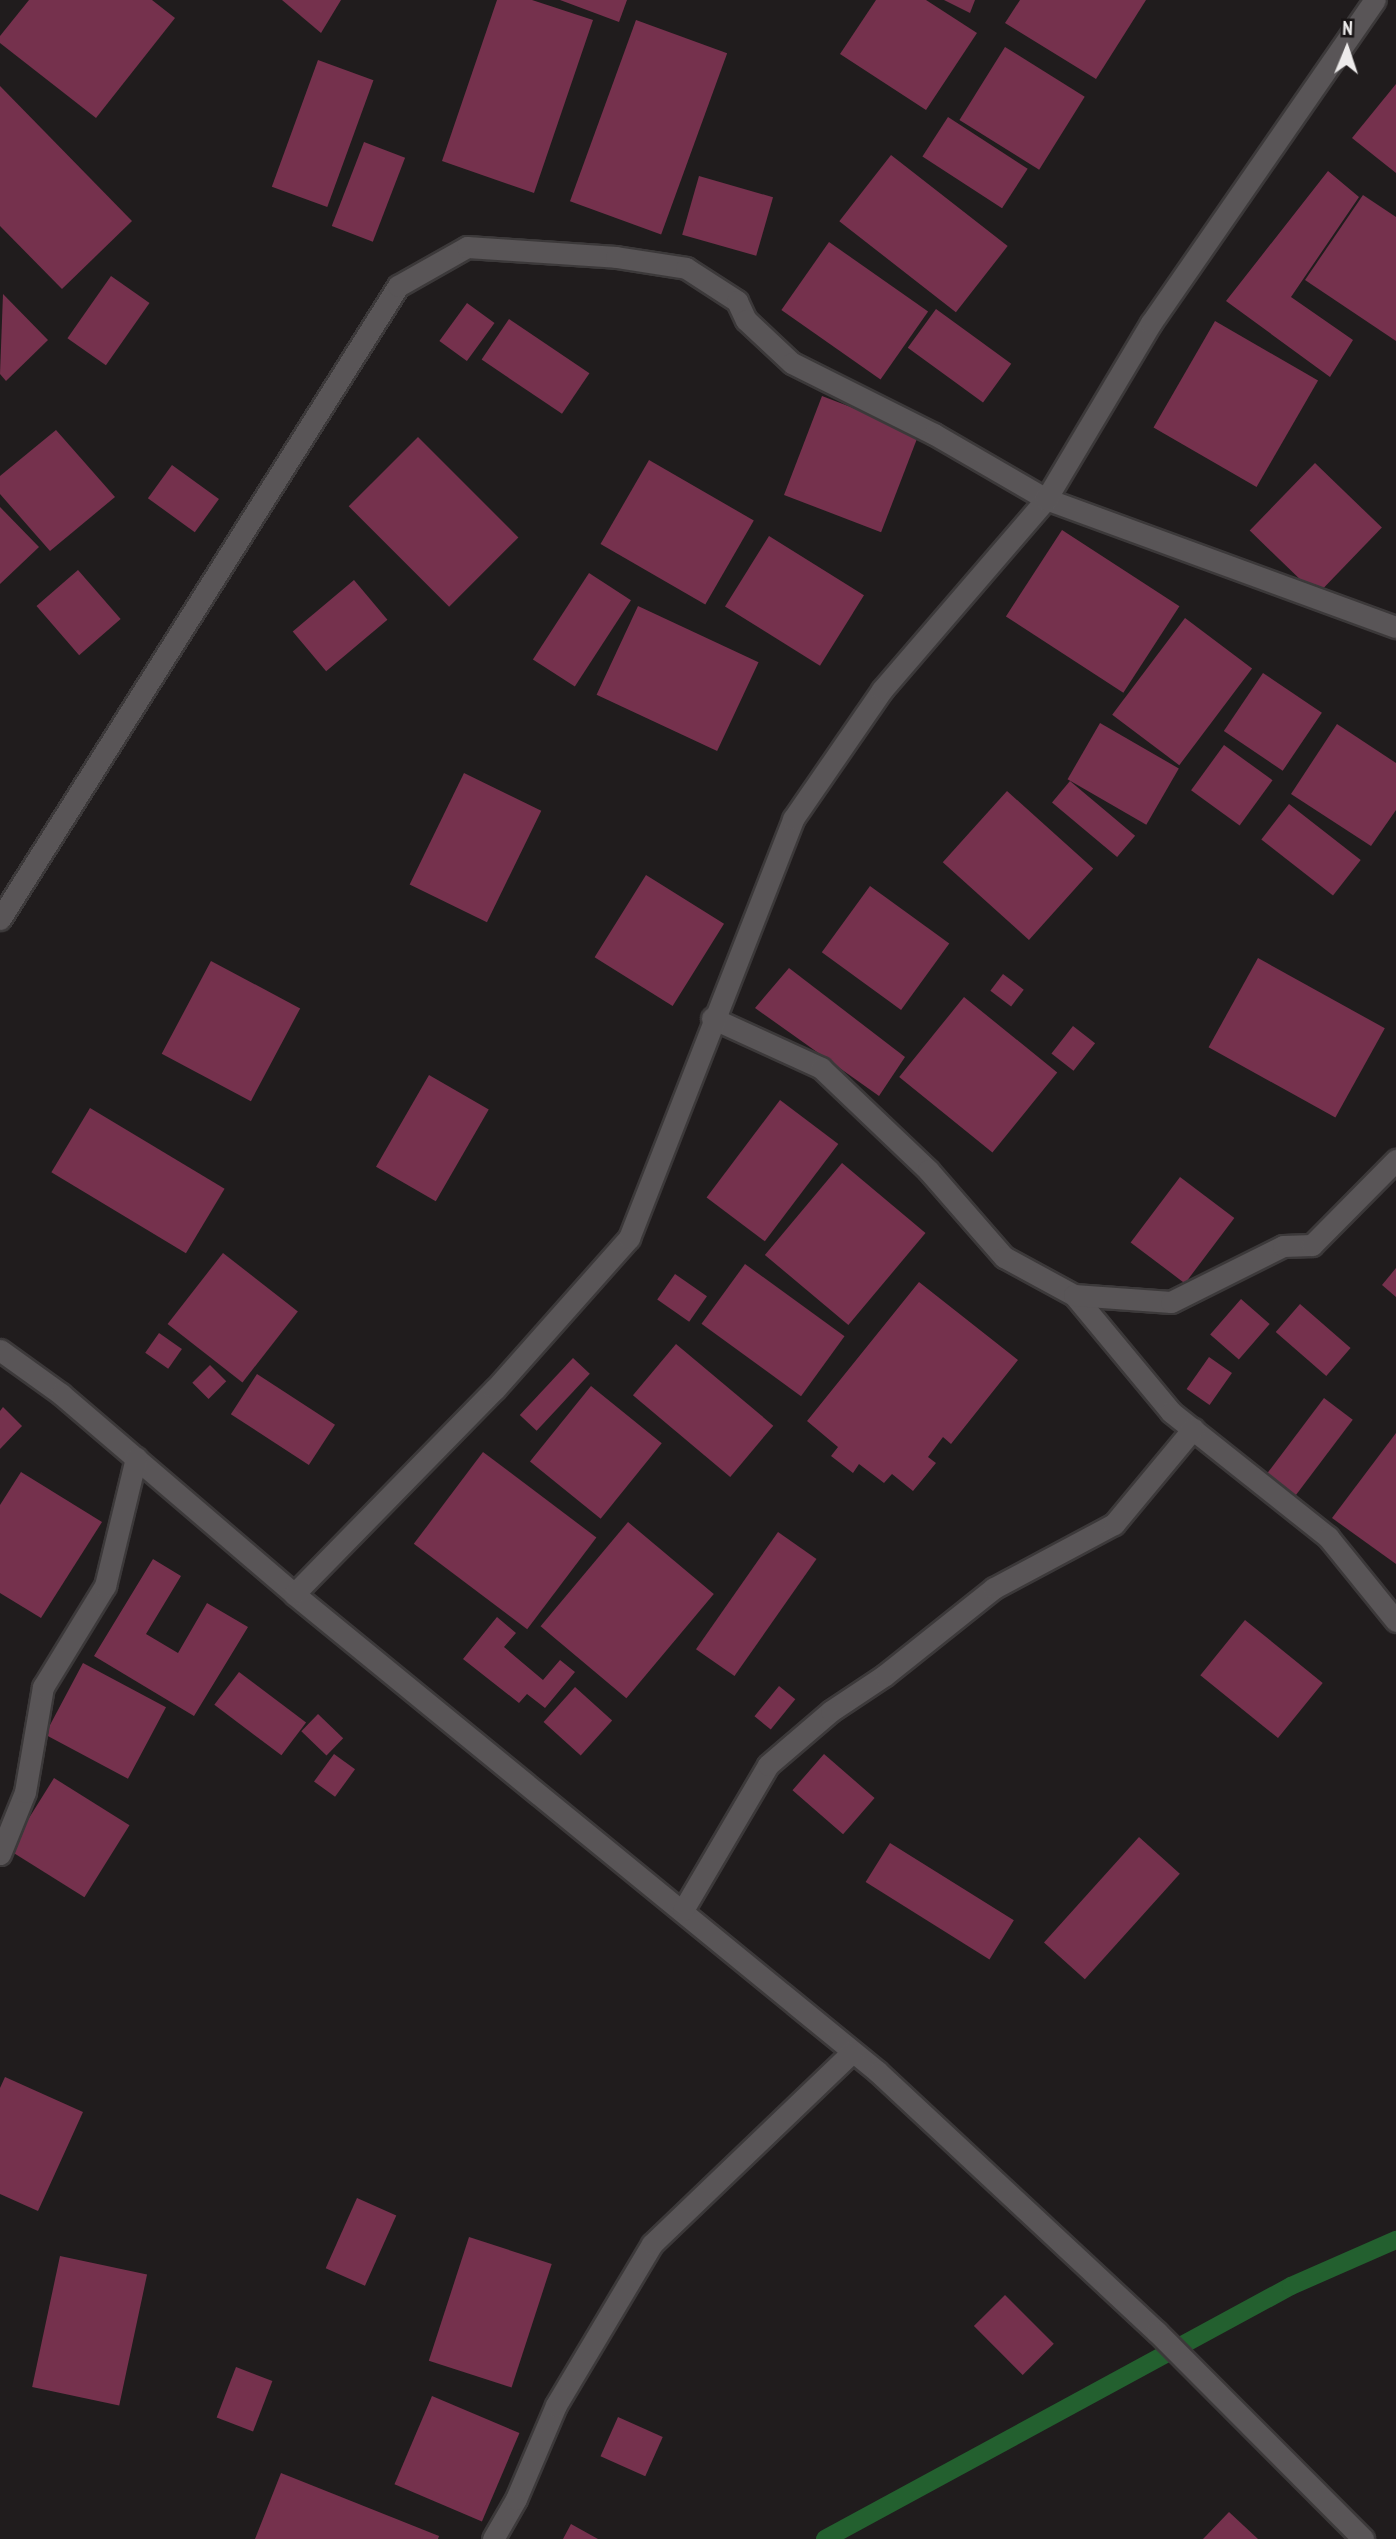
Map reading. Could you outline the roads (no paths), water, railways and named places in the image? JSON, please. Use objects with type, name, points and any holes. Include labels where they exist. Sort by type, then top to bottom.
[{"type":"street","points":[[294,1594],[495,1389],[629,1238],[712,1018],[793,819],[882,690],[1046,499],[1151,323],[1375,0]]},
{"type":"street","points":[[1,912],[398,286],[467,247],[615,257],[686,268],[737,301],[747,320],[792,363],[934,434],[1046,499],[1396,627]]},
{"type":"street","points":[[712,1018],[821,1068],[928,1170],[1004,1257],[1074,1296],[1171,1412],[1328,1537],[1396,1621]]},
{"type":"street","points":[[1074,1296],[1171,1302],[1283,1246],[1312,1245],[1396,1160]]},
{"type":"street","points":[[0,1350],[136,1458],[294,1594],[684,1910],[852,2052],[1157,2332],[1363,2539]]},
{"type":"street","points":[[684,1910],[768,1765],[831,1711],[885,1675],[994,1588],[1114,1524],[1193,1429]]},
{"type":"street","points":[[0,1854],[24,1792],[43,1687],[105,1586],[136,1458]]},
{"type":"street","points":[[493,2539],[516,2499],[556,2404],[652,2244],[852,2052]]},
{"type":"waterway","points":[[825,2539],[1291,2286],[1396,2240]]}]
